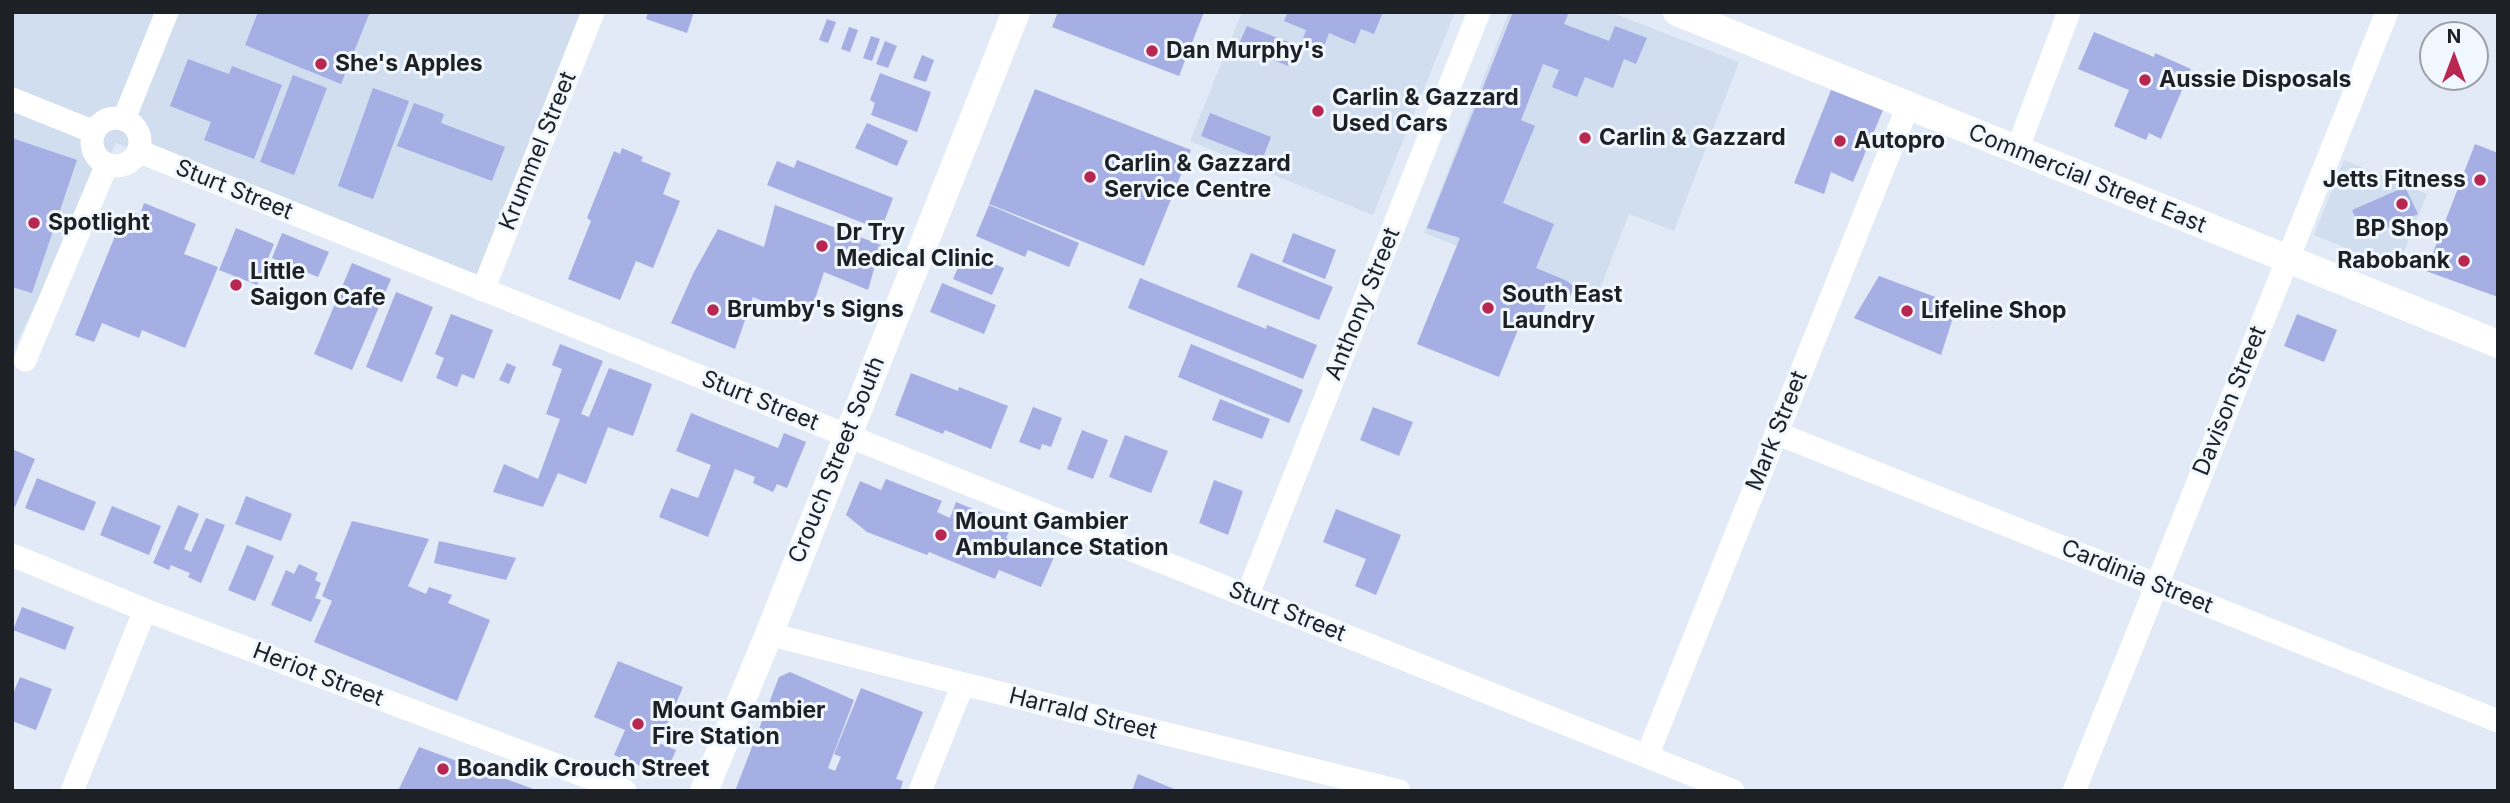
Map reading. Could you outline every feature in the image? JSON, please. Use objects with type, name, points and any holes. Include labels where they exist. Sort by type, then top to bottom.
[{"type":"street","points":[[124,119],[167,12]]},
{"type":"street","name":"Krummel Street","points":[[483,290],[593,12]]},
{"type":"street","name":"Crouch Street South","points":[[704,791],[1016,12]]},
{"type":"street","name":"Anthony Street","points":[[1247,596],[1479,12]]},
{"type":"street","name":"Commercial Street East","points":[[1677,12],[2498,344]]},
{"type":"street","points":[[2017,150],[2069,12]]},
{"type":"street","name":"Davison Street","points":[[2074,791],[2387,12]]},
{"type":"street","points":[[12,99],[93,132]]},
{"type":"street","name":"Mark Street","points":[[1647,756],[1908,106]]},
{"type":"street","points":[[109,118],[124,119],[136,128],[139,136],[138,151],[122,165],[107,164],[100,161],[92,148],[93,132],[109,118]]},
{"type":"street","name":"Sturt Street","points":[[138,151],[1733,791]]},
{"type":"street","points":[[25,360],[107,164]]},
{"type":"street","name":"Cardinia Street","points":[[1776,433],[2498,721]]},
{"type":"street","name":"Heriot Street","points":[[12,555],[145,610],[625,791]]},
{"type":"street","points":[[72,791],[145,610]]},
{"type":"street","name":"Harrald Street","points":[[769,634],[1399,791]]},
{"type":"street","points":[[920,791],[963,684]]},
{"type":"shaded area","points":[[12,12],[593,12],[483,290],[116,143],[12,352]]},
{"type":"shaded area","points":[[1242,12],[1455,12],[1373,215],[1190,141]]},
{"type":"shaded area","name":"Carlin & Gazzard","points":[[1509,12],[1610,12],[1739,62],[1674,231],[1629,214],[1596,299],[1424,233]]},
{"type":"shaded area","points":[[2344,160],[2427,194],[2397,269],[2314,235]]},
{"type":"building","name":"She's Apples","points":[[258,12],[370,12],[341,84],[245,45]]},
{"type":"building","points":[[648,12],[694,12],[687,33],[646,19]]},
{"type":"building","name":"Dan Murphy's","points":[[1058,12],[1204,12],[1179,76],[1052,27]]},
{"type":"building","points":[[1288,12],[1383,12],[1374,34],[1361,29],[1355,44],[1329,33],[1323,49],[1302,41],[1306,30],[1284,21]]},
{"type":"building","points":[[1513,12],[1569,12],[1564,24],[1609,41],[1615,26],[1647,38],[1636,64],[1624,59],[1613,88],[1585,77],[1577,97],[1552,87],[1559,70],[1543,64],[1521,120],[1535,126],[1503,203],[1554,224],[1536,268],[1574,286],[1567,304],[1549,297],[1540,318],[1525,312],[1499,377],[1417,344],[1460,238],[1427,228]]},
{"type":"building","points":[[827,19],[836,22],[828,43],[819,40]]},
{"type":"building","points":[[1247,26],[1296,45],[1288,66],[1238,46]]},
{"type":"building","points":[[849,27],[858,30],[850,52],[841,49]]},
{"type":"building","name":"Aussie Disposals","points":[[2094,32],[2154,57],[2155,53],[2191,69],[2161,139],[2149,133],[2146,140],[2114,126],[2129,90],[2078,69]]},
{"type":"building","points":[[871,36],[880,39],[872,61],[863,58]]},
{"type":"building","points":[[885,41],[897,46],[888,68],[876,64]]},
{"type":"building","points":[[922,55],[934,60],[926,82],[913,78]]},
{"type":"building","points":[[188,59],[229,74],[232,66],[282,85],[254,159],[204,140],[211,122],[170,106]]},
{"type":"building","points":[[880,73],[931,92],[917,132],[871,115],[875,103],[870,100]]},
{"type":"building","points":[[293,75],[327,88],[294,175],[260,162]]},
{"type":"building","points":[[373,88],[409,101],[373,199],[338,186]]},
{"type":"building","name":"Carlin & Gazzard Service Centre","points":[[1035,89],[1191,150],[1144,266],[989,204]]},
{"type":"building","name":"Autopro","points":[[1831,90],[1883,110],[1853,182],[1831,172],[1824,194],[1794,183]]},
{"type":"building","points":[[414,103],[444,114],[441,123],[505,147],[492,181],[397,146]]},
{"type":"building","points":[[1210,113],[1271,137],[1262,160],[1201,136]]},
{"type":"building","points":[[867,123],[908,141],[897,166],[855,148]]},
{"type":"building","name":"Spotlight","points":[[12,138],[77,160],[32,293],[12,287]]},
{"type":"building","points":[[2475,144],[2498,153],[2498,297],[2426,271]]},
{"type":"building","points":[[622,148],[643,157],[641,161],[671,173],[663,194],[680,201],[653,268],[636,261],[620,300],[568,279],[591,221],[587,218],[614,151],[620,154]]},
{"type":"building","points":[[797,160],[893,198],[881,230],[767,185],[777,161],[794,168]]},
{"type":"building","points":[[2405,187],[2418,214],[2364,237],[2352,210]]},
{"type":"building","points":[[144,203],[196,224],[184,254],[218,267],[185,348],[142,330],[139,338],[102,323],[94,342],[75,335],[119,226],[125,229],[132,212],[140,215]]},
{"type":"building","points":[[775,205],[881,245],[868,290],[824,272],[808,320],[753,297],[735,349],[671,323],[694,272],[718,229],[764,247]]},
{"type":"building","points":[[989,205],[1079,243],[1069,267],[1028,250],[1025,257],[976,236]]},
{"type":"building","points":[[236,228],[274,244],[257,285],[219,270]]},
{"type":"building","points":[[282,233],[329,252],[318,277],[272,258]]},
{"type":"building","points":[[1293,233],[1336,250],[1325,279],[1282,262]]},
{"type":"building","points":[[965,252],[1004,268],[992,295],[953,279]]},
{"type":"building","points":[[1251,253],[1333,287],[1319,320],[1237,287]]},
{"type":"building","points":[[352,263],[391,279],[352,370],[314,354]]},
{"type":"building","name":"Lifeline Shop","points":[[1879,276],[1957,305],[1941,355],[1854,318]]},
{"type":"building","points":[[1140,278],[1266,329],[1267,325],[1317,345],[1303,379],[1128,308]]},
{"type":"building","points":[[942,283],[996,305],[984,334],[930,312]]},
{"type":"building","points":[[396,292],[433,307],[402,382],[366,367]]},
{"type":"building","points":[[451,314],[493,330],[474,379],[462,374],[457,387],[436,378],[444,358],[435,354]]},
{"type":"building","points":[[2297,314],[2337,330],[2324,362],[2284,346]]},
{"type":"building","points":[[560,344],[603,361],[581,414],[589,417],[609,368],[652,384],[633,436],[608,427],[586,484],[558,473],[543,507],[493,492],[504,464],[538,479],[560,419],[546,414],[562,369],[552,365]]},
{"type":"building","points":[[1191,344],[1303,390],[1289,423],[1178,377]]},
{"type":"building","points":[[507,363],[516,367],[509,384],[499,380]]},
{"type":"building","points":[[911,373],[958,391],[959,387],[1008,406],[991,449],[945,430],[943,434],[895,415]]},
{"type":"building","points":[[1220,399],[1270,419],[1262,439],[1212,420]]},
{"type":"building","points":[[1033,407],[1062,418],[1051,447],[1042,444],[1040,450],[1019,442]]},
{"type":"building","points":[[1373,407],[1413,422],[1399,456],[1360,440]]},
{"type":"building","points":[[691,413],[778,448],[784,433],[806,442],[787,488],[777,484],[773,492],[753,483],[755,477],[735,469],[708,537],[659,517],[671,488],[698,498],[711,465],[676,451]]},
{"type":"building","points":[[1082,430],[1108,440],[1093,479],[1067,469]]},
{"type":"building","points":[[1125,435],[1168,451],[1151,493],[1109,477]]},
{"type":"building","points":[[12,449],[35,459],[15,507],[12,505]]},
{"type":"building","points":[[37,478],[96,502],[84,531],[25,508]]},
{"type":"building","name":"Mount Gambier Ambulance Station","points":[[886,479],[942,501],[937,512],[950,518],[956,502],[1012,525],[1006,538],[1054,557],[1041,587],[999,570],[995,579],[929,552],[927,555],[867,532],[846,515],[860,481],[881,490]]},
{"type":"building","points":[[1214,480],[1243,491],[1228,535],[1199,523]]},
{"type":"building","points":[[246,496],[292,514],[281,541],[235,524]]},
{"type":"building","points":[[178,505],[199,514],[184,549],[191,552],[206,518],[225,525],[201,583],[188,577],[190,573],[171,565],[169,570],[153,563]]},
{"type":"building","points":[[112,506],[161,526],[149,555],[100,535]]},
{"type":"building","points":[[1336,509],[1401,535],[1376,595],[1355,586],[1366,559],[1323,542]]},
{"type":"building","points":[[352,521],[429,539],[408,586],[426,594],[429,587],[452,595],[448,603],[490,620],[457,701],[314,642],[332,601],[322,596]]},
{"type":"building","points":[[439,541],[516,558],[506,580],[434,563]]},
{"type":"building","points":[[247,545],[274,556],[255,601],[228,590]]},
{"type":"building","points":[[299,564],[318,573],[315,580],[321,583],[315,598],[321,600],[311,622],[271,605],[286,570],[294,574]]},
{"type":"building","points":[[22,607],[74,627],[65,650],[13,630]]},
{"type":"building","name":"Mount Gambier Fire Station","points":[[618,661],[683,687],[659,743],[676,750],[665,776],[614,755],[625,730],[594,717]]},
{"type":"building","points":[[790,672],[854,700],[828,768],[835,771],[841,757],[834,754],[861,688],[923,712],[896,779],[903,781],[900,791],[735,791],[779,677]]},
{"type":"building","points":[[20,677],[52,689],[36,730],[12,721],[12,696]]},
{"type":"building","name":"Boandik Crouch Street","points":[[419,747],[536,790],[536,791],[398,791]]},
{"type":"building","points":[[1138,774],[1179,791],[1132,791]]},
{"type":"place","name":"Dan Murphy's","points":[[1152,51]]},
{"type":"place","name":"She's Apples","points":[[321,64]]},
{"type":"place","name":"Aussie Disposals","points":[[2145,80]]},
{"type":"place","name":"Carlin & Gazzard Used Cars","points":[[1318,111]]},
{"type":"place","name":"Carlin & Gazzard","points":[[1585,138]]},
{"type":"place","name":"Autopro","points":[[1840,141]]},
{"type":"place","name":"Carlin & Gazzard Service Centre","points":[[1090,177]]},
{"type":"place","name":"Jetts Fitness","points":[[2480,180]]},
{"type":"place","name":"BP Shop","points":[[2402,204]]},
{"type":"place","name":"Spotlight","points":[[34,223]]},
{"type":"place","name":"Dr Try Medical Clinic","points":[[822,246]]},
{"type":"place","name":"Rabobank","points":[[2464,261]]},
{"type":"place","name":"Little Saigon Cafe","points":[[236,285]]},
{"type":"place","name":"South East Laundry","points":[[1488,308]]},
{"type":"place","name":"Brumby's Signs","points":[[713,310]]},
{"type":"place","name":"Lifeline Shop","points":[[1907,311]]},
{"type":"place","name":"Mount Gambier Ambulance Station","points":[[941,535]]},
{"type":"place","name":"Mount Gambier Fire Station","points":[[638,724]]},
{"type":"place","name":"Boandik Crouch Street","points":[[443,769]]}]
